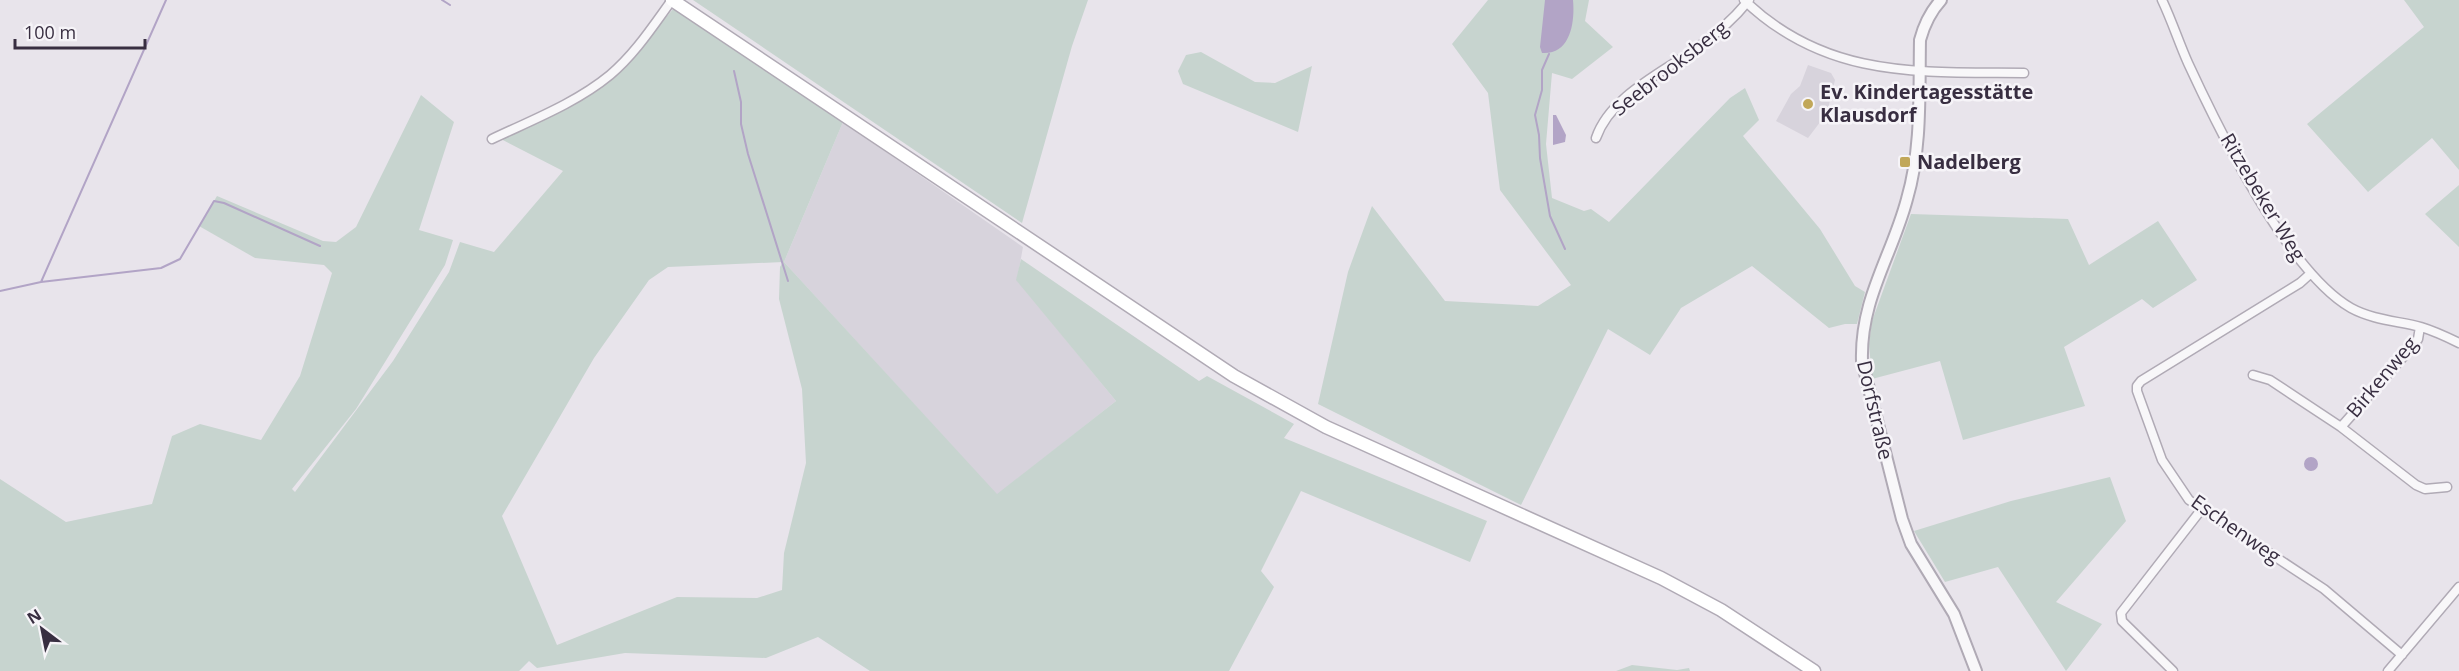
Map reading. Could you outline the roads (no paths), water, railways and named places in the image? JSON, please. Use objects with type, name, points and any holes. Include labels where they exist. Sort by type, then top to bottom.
[{"type":"main road","points":[[672,0],[1234,375],[1326,427],[1661,578],[1721,610],[1814,671]]},
{"type":"street","points":[[492,139],[586,92],[610,74],[632,53],[672,0]]},
{"type":"street","name":"Dorfstraße","points":[[1941,0],[1933,8],[1920,40],[1918,132],[1912,182],[1865,315],[1862,361],[1869,396],[1908,536],[1954,614],[1976,671]]},
{"type":"street","name":"Ritzebeker Weg","points":[[2162,0],[2188,63],[2238,160],[2279,230],[2310,274],[2350,308],[2382,320],[2420,327],[2459,343]]},
{"type":"street","points":[[1747,1],[1791,37],[1844,60],[1919,72],[2024,73]]},
{"type":"street","name":"Seebrooksberg","points":[[1596,138],[1600,124],[1610,113],[1726,25],[1747,1]]},
{"type":"street","name":"Eschenweg","points":[[2310,274],[2300,284],[2141,381],[2137,386],[2162,460],[2189,500],[2324,589],[2402,655]]},
{"type":"street","name":"Birkenweg","points":[[2341,427],[2411,348],[2418,339],[2420,327]]},
{"type":"street","name":"Birkenweg","points":[[2253,375],[2270,380],[2341,427],[2416,485],[2425,489],[2447,487]]},
{"type":"street","points":[[2173,671],[2122,621],[2121,613],[2201,510]]},
{"type":"street","points":[[2388,671],[2459,587]]},
{"type":"waterway","points":[[41,282],[166,0]]},
{"type":"waterway","points":[[442,0],[450,5]]},
{"type":"waterway","points":[[1549,54],[1542,70],[1542,90],[1535,115],[1550,216],[1565,249]]},
{"type":"waterway","points":[[734,71],[741,102],[741,124],[748,154],[788,281]]},
{"type":"waterway","points":[[0,291],[41,282],[161,268],[180,259],[214,201],[224,203],[320,246]]},
{"type":"place","name":"Ev. Kindertagesstätte Klausdorf","points":[[1808,104]]},
{"type":"place","name":"Nadelberg","points":[[1905,162]]}]
